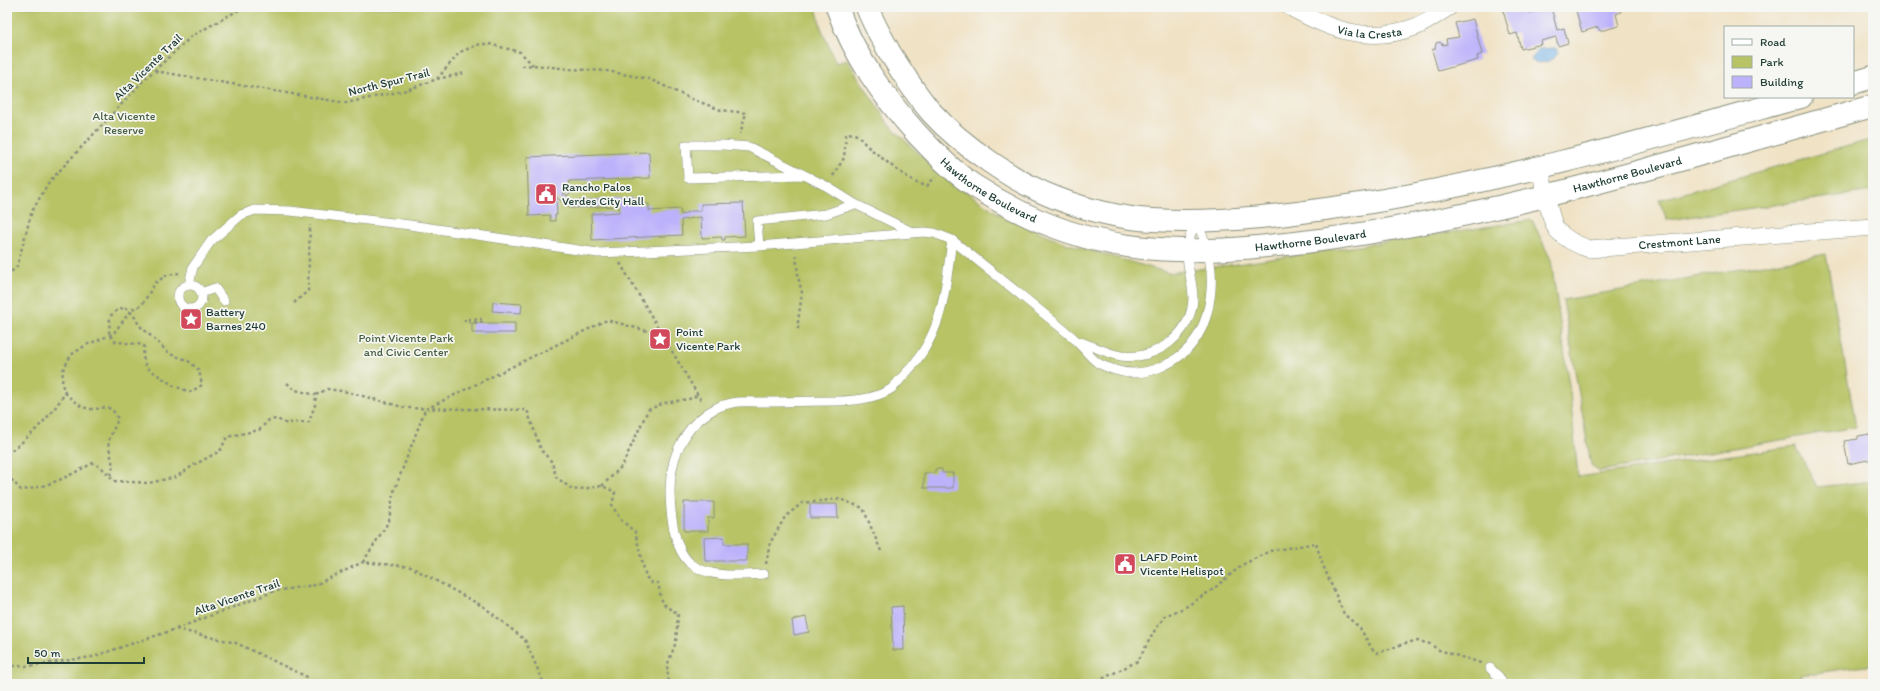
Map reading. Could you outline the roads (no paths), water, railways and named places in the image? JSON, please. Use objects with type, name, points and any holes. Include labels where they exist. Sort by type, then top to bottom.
[{"type":"main road","name":"Hawthorne Boulevard","points":[[837,7],[843,24],[864,66],[892,106],[934,152],[970,184],[1019,212],[1074,234],[1127,246],[1168,250],[1266,247],[1362,234],[1546,197],[1873,106]]},
{"type":"main road","name":"Hawthorne Boulevard","points":[[867,7],[872,21],[902,72],[933,114],[969,146],[1015,178],[1056,198],[1104,212],[1151,220],[1256,218],[1327,209],[1432,192],[1540,168],[1797,98]]},
{"type":"main road","points":[[1854,83],[1873,77]]},
{"type":"street","name":"Via la Cresta","points":[[1290,7],[1312,20],[1338,31],[1366,34],[1390,32],[1415,27],[1449,7]]},
{"type":"street","name":"Crestmont Lane","points":[[1540,168],[1546,197],[1557,230],[1573,243],[1589,249],[1873,227]]},
{"type":"lane","points":[[804,175],[688,178],[686,145],[723,144],[749,147],[804,175],[827,187],[855,204],[914,232]]},
{"type":"lane","points":[[759,246],[757,221],[826,214],[855,204]]},
{"type":"lane","points":[[190,280],[201,293],[201,301],[197,307],[189,309],[181,306],[178,299],[179,291],[190,280],[193,267],[211,241],[241,215],[254,210],[290,211],[410,224],[598,254],[759,246],[914,232],[934,232],[952,240],[1077,340],[1098,363],[1117,371],[1132,374],[1145,373],[1173,360],[1186,350],[1196,339],[1203,326],[1208,311],[1210,270],[1197,249],[1196,220]]},
{"type":"lane","points":[[1077,340],[1120,356],[1137,357],[1152,353],[1169,343],[1180,333],[1190,313],[1193,297],[1197,249],[1196,220]]},
{"type":"lane","points":[[764,574],[722,574],[707,572],[690,563],[679,546],[670,508],[672,467],[676,455],[690,429],[699,419],[714,409],[733,402],[846,401],[868,398],[890,389],[912,366],[930,341],[939,321],[945,296],[952,240]]},
{"type":"lane","points":[[201,293],[215,288],[224,301]]},
{"type":"lane","points":[[1490,668],[1500,677],[1503,684]]},
{"type":"water","points":[[1539,49],[1557,49],[1558,53],[1546,62],[1538,63],[1531,60]]},
{"type":"place","name":"Rancho Palos Verdes City Hall","points":[[546,194]]},
{"type":"place","name":"Battery Barnes 240","points":[[191,319]]},
{"type":"place","name":"Point Vicente Park","points":[[660,339]]},
{"type":"place","name":"LAFD Point Vicente Helispot","points":[[1125,564]]},
{"type":"park label","name":"Alta Vicente Reserve","points":[[124,123]]},
{"type":"park label","name":"Point Vicente Park and Civic Center","points":[[406,345]]}]
